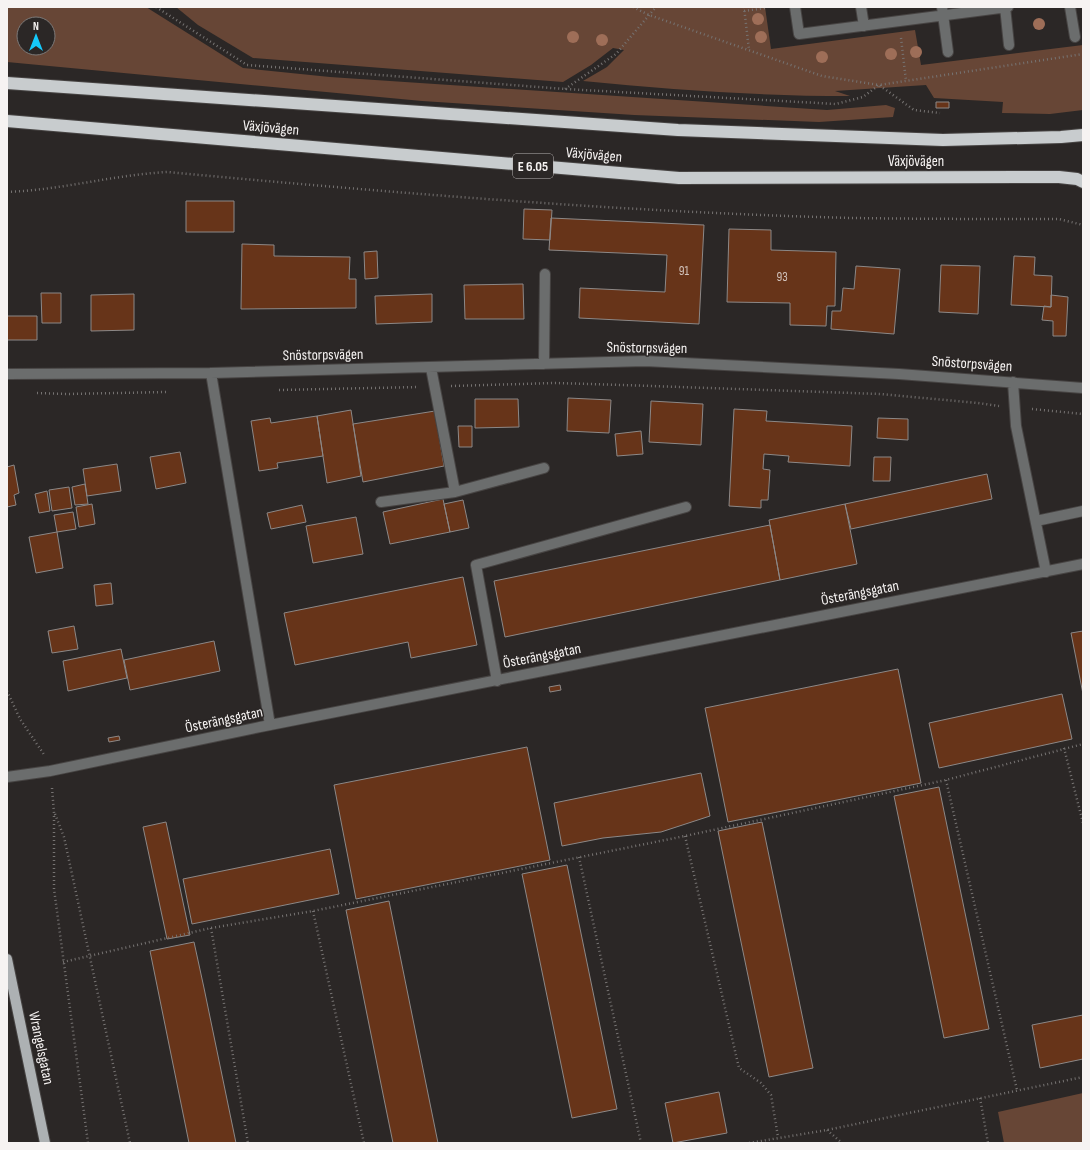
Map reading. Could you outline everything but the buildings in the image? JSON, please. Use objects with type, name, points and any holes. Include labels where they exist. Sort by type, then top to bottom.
[{"type":"highway","name":"Växjövägen","points":[[7,83],[678,130],[943,140],[1061,137],[1083,135]]},
{"type":"highway","name":"Växjövägen","points":[[7,121],[679,178],[1060,177],[1077,179],[1083,182]]},
{"type":"main road","name":"Wrangelsgatan","points":[[7,959],[45,1143]]},
{"type":"street","points":[[795,7],[799,34],[899,21],[942,11],[1008,7]]},
{"type":"street","points":[[861,7],[864,26]]},
{"type":"street","points":[[1005,7],[1009,45]]},
{"type":"street","points":[[1070,7],[1075,37]]},
{"type":"street","points":[[942,11],[948,52]]},
{"type":"street","points":[[544,364],[545,274]]},
{"type":"street","name":"Snöstorpsvägen","points":[[7,374],[211,373],[645,361],[899,374],[1083,388]]},
{"type":"street","points":[[431,368],[455,492]]},
{"type":"street","points":[[211,373],[270,725]]},
{"type":"street","points":[[1013,382],[1014,407],[1046,572]]},
{"type":"street","points":[[381,502],[455,492],[544,468]]},
{"type":"street","points":[[497,681],[476,565],[686,507]]},
{"type":"street","points":[[1036,521],[1083,512]]},
{"type":"street","name":"Österängsgatan","points":[[7,777],[50,771],[270,725],[1083,564]]},
{"type":"path","points":[[156,7],[247,65],[565,89],[836,104],[863,97],[879,85]]},
{"type":"path","points":[[633,7],[649,15],[822,76],[879,85],[1083,54]]},
{"type":"path","points":[[565,89],[616,54],[656,7]]},
{"type":"path","points":[[749,50],[744,9],[765,8]]},
{"type":"path","points":[[899,21],[906,81]]},
{"type":"path","points":[[879,85],[914,110],[940,113]]},
{"type":"path","points":[[7,192],[27,191],[138,174],[167,172],[344,188],[569,205],[852,218],[1059,219],[1083,225]]},
{"type":"path","points":[[276,390],[555,383],[623,385],[880,394],[1083,414]]},
{"type":"path","points":[[30,392],[67,394],[168,392]]},
{"type":"path","points":[[7,691],[20,719],[45,755],[50,771],[54,813],[54,889],[88,1143]]},
{"type":"path","points":[[63,962],[211,928],[313,910],[685,836],[946,780],[1083,744]]},
{"type":"path","points":[[1064,748],[1083,823]]},
{"type":"path","points":[[946,780],[1016,1090]]},
{"type":"path","points":[[54,813],[64,838],[130,1143]]},
{"type":"path","points":[[685,836],[739,1068],[760,1083],[771,1095],[778,1137]]},
{"type":"path","points":[[579,857],[641,1143]]},
{"type":"path","points":[[313,910],[364,1143]]},
{"type":"path","points":[[211,928],[248,1143]]},
{"type":"path","points":[[749,1143],[827,1130],[1083,1076]]},
{"type":"path","points":[[980,1098],[988,1143]]},
{"type":"path","points":[[827,1130],[842,1143]]},
{"type":"shaded area","points":[[7,7],[146,7],[243,68],[330,77],[827,110],[886,105],[895,108],[893,117],[819,122],[634,115],[422,101],[7,62]]},
{"type":"shaded area","points":[[176,7],[765,7],[771,49],[915,30],[921,65],[1083,45],[1083,110],[1050,114],[1002,113],[1003,102],[934,98],[926,85],[835,91],[850,96],[817,96],[716,92],[583,81],[607,67],[624,50],[613,48],[591,65],[563,82],[253,58],[198,25]]},
{"type":"shaded area","points":[[1083,1093],[1083,1143],[1004,1143],[998,1112]]}]
